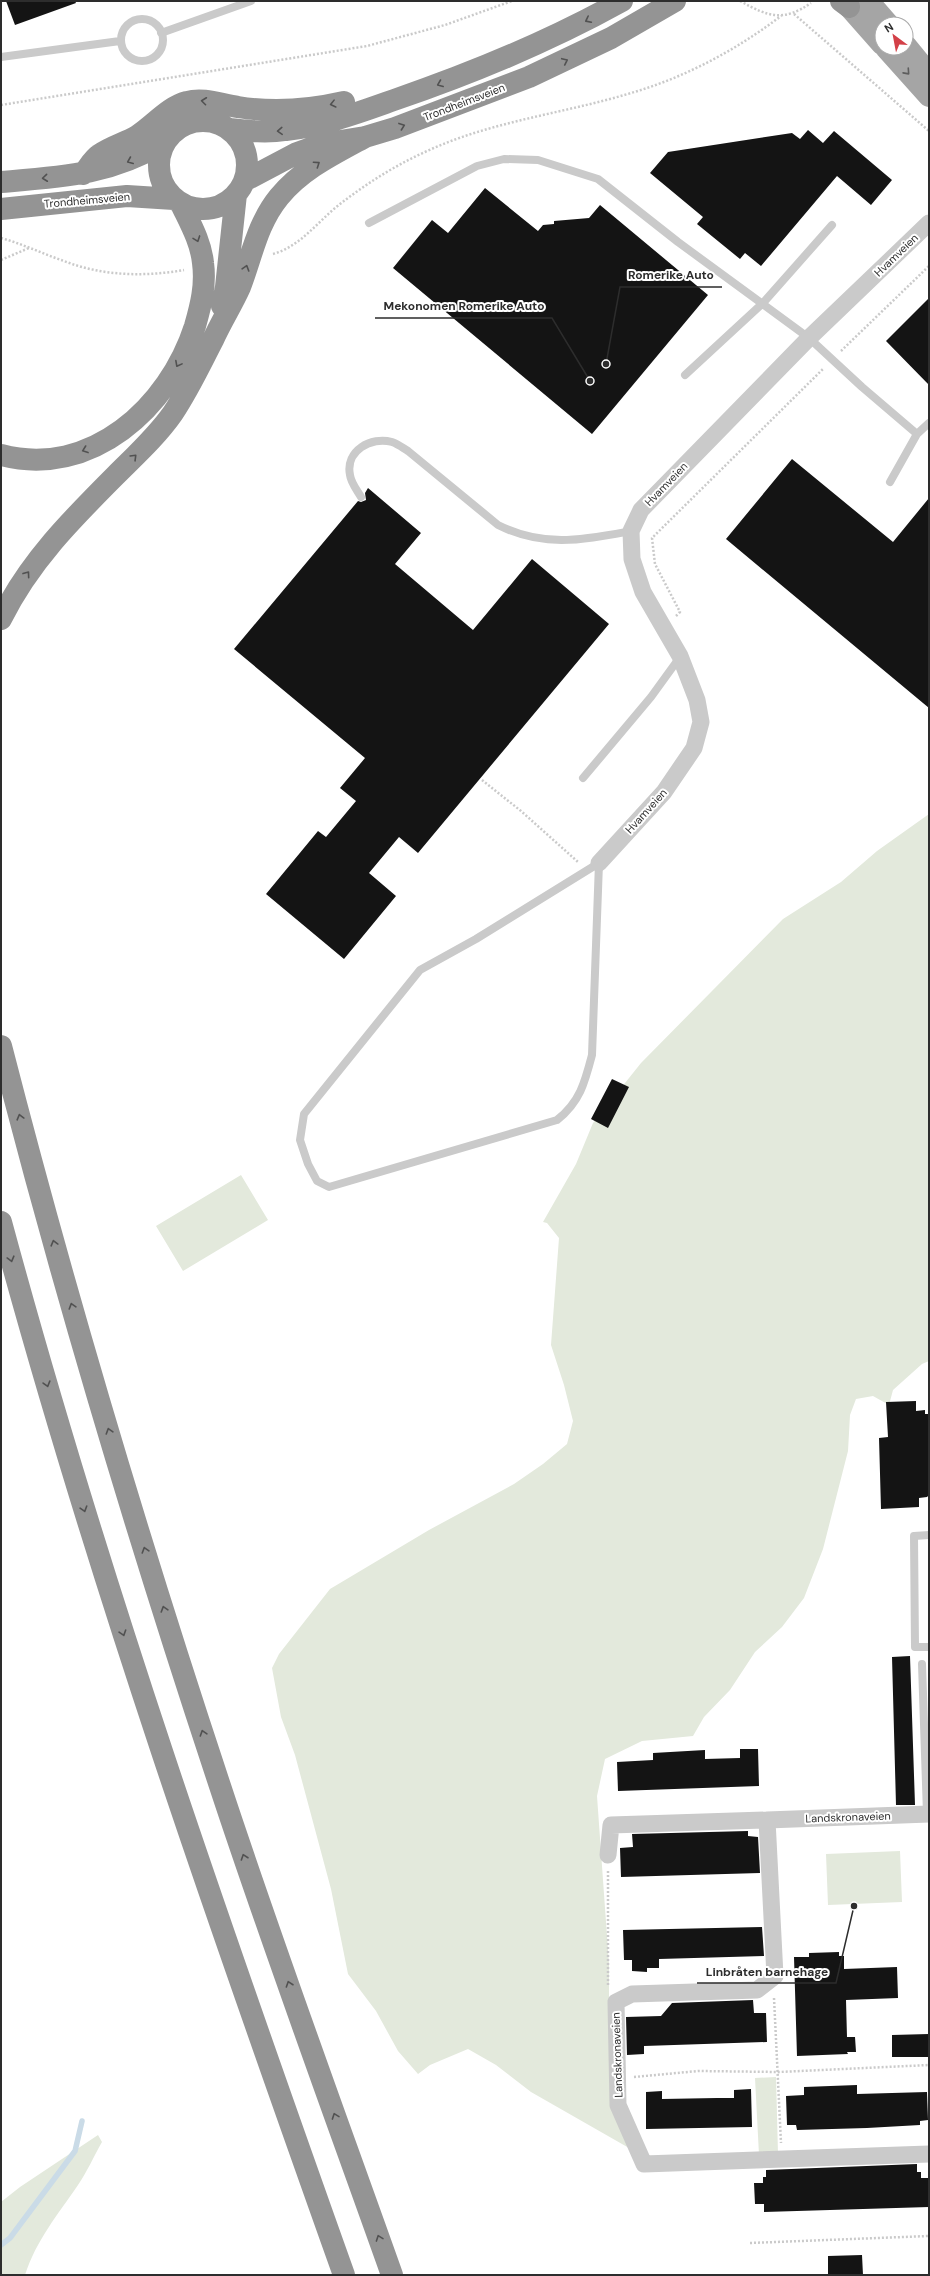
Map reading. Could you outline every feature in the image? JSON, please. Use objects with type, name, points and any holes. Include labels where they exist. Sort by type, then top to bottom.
[{"type":"highway","points":[[1,182],[83,174],[128,162],[165,142],[177,129],[194,122],[212,122],[229,129],[287,130],[334,120],[385,104],[523,50],[572,28],[622,1]]},
{"type":"highway","name":"Trondheimsveien","points":[[240,188],[297,153],[322,144],[365,138],[432,115],[529,78],[611,38],[675,1]]},
{"type":"highway","points":[[83,174],[99,155],[136,137],[161,117],[186,102],[197,100],[239,107],[292,111],[317,108],[350,100],[385,104]]},
{"type":"highway","points":[[212,342],[226,287],[240,188],[247,170],[243,147],[229,129]]},
{"type":"highway","points":[[1,619],[23,580],[44,551],[69,523],[149,442],[172,415],[193,382],[240,287],[259,232],[279,198],[310,169],[365,138]]},
{"type":"highway","points":[[1,454],[13,458],[40,459],[62,457],[100,444],[132,424],[158,395],[174,372],[190,340],[202,298],[203,263],[200,248],[177,202],[167,192],[159,173],[158,162],[165,142]]},
{"type":"highway","points":[[177,202],[190,208],[210,209],[229,201],[240,188]]},
{"type":"highway","name":"Trondheimsveien","points":[[1,208],[127,196],[177,202]]},
{"type":"highway","points":[[1,1046],[64,1280],[179,1660],[228,1808],[392,2275]]},
{"type":"highway","points":[[1,1222],[72,1469],[134,1668],[219,1922],[344,2275]]},
{"type":"main road","points":[[851,2],[875,16]]},
{"type":"main road","points":[[851,2],[874,33]]},
{"type":"main road","points":[[893,56],[929,96]]},
{"type":"main road","points":[[914,56],[929,74]]},
{"type":"street","name":"Hvamveien","points":[[593,867],[664,792],[694,748],[701,722],[697,700],[680,656],[664,631],[643,592],[632,559],[631,531],[641,510],[809,338],[929,223]]},
{"type":"street","name":"Landskronaveien","points":[[608,1855],[611,1825],[928,1814]]},
{"type":"street","points":[[767,1820],[775,1976],[767,1982]]},
{"type":"street","name":"Landskronaveien","points":[[767,1982],[757,1990],[632,1994],[616,2002],[618,2104],[644,2164],[929,2154]]},
{"type":"lane","points":[[161,33],[251,1]]},
{"type":"lane","points":[[141,19],[153,22],[161,33],[163,39],[160,50],[156,56],[144,61],[128,57],[123,51],[120,41],[122,32],[128,24],[141,19]]},
{"type":"lane","points":[[1,57],[120,41]]},
{"type":"lane","points":[[369,223],[477,166],[504,159],[538,160],[598,179],[678,242],[809,338],[834,358],[862,387],[917,434]]},
{"type":"lane","points":[[685,375],[763,303],[832,225]]},
{"type":"lane","points":[[890,482],[917,434],[929,423]]},
{"type":"lane","points":[[361,497],[350,475],[349,468],[354,454],[372,441],[387,441],[399,444],[498,525],[530,538],[546,541],[565,540],[631,531]]},
{"type":"lane","points":[[583,778],[651,697],[680,656]]},
{"type":"lane","points":[[593,867],[592,1056],[583,1086],[570,1110],[557,1120],[329,1187],[316,1181],[308,1164],[300,1140],[304,1114],[420,970],[476,939],[593,867]]},
{"type":"lane","points":[[929,1535],[914,1536],[915,1647],[929,1646]]},
{"type":"lane","points":[[922,1664],[928,1814]]},
{"type":"path","points":[[1,105],[367,46],[445,25],[512,1]]},
{"type":"path","points":[[740,1],[763,13],[781,16],[794,14],[811,3]]},
{"type":"path","points":[[794,14],[929,131]]},
{"type":"path","points":[[268,255],[294,244],[362,188],[426,151],[473,132],[493,126],[630,94],[662,84],[733,49],[781,16]]},
{"type":"path","points":[[1,238],[64,262],[106,272],[144,275],[185,270]]},
{"type":"path","points":[[1,260],[30,248]]},
{"type":"path","points":[[664,631],[680,612],[655,564],[652,538],[929,266]]},
{"type":"path","points":[[482,780],[593,867]]},
{"type":"path","points":[[608,1855],[608,1993],[616,2002]]},
{"type":"path","points":[[767,1982],[774,1994],[779,2072],[781,2159]]},
{"type":"path","points":[[617,2078],[698,2071],[779,2072],[929,2065]]},
{"type":"path","points":[[750,2243],[929,2236]]},
{"type":"shaded area","points":[[929,814],[929,1361],[922,1364],[893,1390],[889,1405],[873,1396],[856,1399],[850,1415],[848,1451],[823,1549],[804,1598],[782,1627],[755,1652],[730,1690],[704,1717],[693,1736],[642,1741],[605,1759],[597,1796],[609,1964],[609,2024],[636,2152],[531,2092],[496,2065],[468,2049],[430,2065],[418,2074],[398,2051],[376,2011],[348,1974],[331,1889],[295,1755],[281,1717],[272,1668],[279,1654],[330,1589],[429,1530],[514,1484],[543,1464],[567,1444],[573,1421],[564,1385],[551,1345],[559,1238],[547,1223],[543,1222],[576,1164],[593,1123],[641,1063],[783,919],[841,882],[877,851]]},
{"type":"shaded area","points":[[241,1175],[268,1220],[183,1271],[156,1226]]},
{"type":"shaded area","points":[[900,1851],[902,1902],[828,1905],[826,1854]]},
{"type":"shaded area","points":[[776,2077],[778,2154],[759,2155],[755,2078]]},
{"type":"shaded area","points":[[98,2135],[102,2142],[81,2180],[35,2250],[25,2275],[1,2275],[1,2202],[20,2187]]},
{"type":"building","points":[[6,1],[75,1],[76,3],[15,25]]},
{"type":"building","points":[[808,130],[823,143],[834,131],[892,180],[871,205],[837,176],[761,266],[745,253],[740,259],[697,224],[703,217],[650,173],[668,152],[792,133],[800,139]]},
{"type":"building","points":[[485,188],[538,231],[543,225],[554,224],[554,221],[589,218],[600,205],[708,295],[592,434],[393,268],[432,220],[448,233]]},
{"type":"building","points":[[929,298],[929,385],[886,341]]},
{"type":"building","points":[[792,459],[893,542],[929,498],[929,708],[726,539]]},
{"type":"building","points":[[368,488],[421,533],[395,564],[473,630],[532,559],[609,624],[418,853],[399,837],[369,873],[396,896],[344,959],[266,894],[318,831],[326,837],[356,801],[340,788],[365,758],[234,649],[358,501],[361,502],[366,500],[365,493]]},
{"type":"building","points":[[612,1079],[629,1087],[608,1128],[591,1119]]},
{"type":"building","points":[[916,1401],[916,1411],[925,1410],[925,1414],[929,1414],[929,1495],[927,1497],[919,1498],[919,1507],[881,1509],[879,1438],[888,1437],[886,1402]]},
{"type":"building","points":[[910,1656],[915,1805],[896,1805],[892,1657]]},
{"type":"building","points":[[740,1749],[758,1749],[759,1786],[618,1791],[617,1762],[653,1760],[653,1753],[705,1750],[705,1759],[740,1758]]},
{"type":"building","points":[[748,1831],[748,1836],[758,1837],[760,1873],[621,1877],[620,1848],[633,1847],[632,1834]]},
{"type":"building","points":[[762,1927],[764,1956],[659,1959],[659,1968],[647,1968],[647,1972],[632,1971],[632,1960],[624,1960],[623,1930]]},
{"type":"building","points":[[839,1952],[839,1956],[844,1956],[844,1969],[897,1967],[898,1998],[846,2000],[847,2037],[855,2037],[856,2052],[847,2052],[848,2054],[797,2056],[794,1957],[809,1957],[809,1953]]},
{"type":"building","points":[[753,2000],[754,2013],[766,2013],[767,2042],[644,2046],[644,2054],[627,2055],[626,2017],[661,2016],[672,2003]]},
{"type":"building","points":[[929,2034],[929,2057],[892,2057],[892,2035]]},
{"type":"building","points":[[857,2085],[857,2094],[927,2092],[928,2120],[920,2121],[920,2125],[867,2128],[797,2130],[796,2125],[787,2125],[786,2096],[804,2095],[804,2087]]},
{"type":"building","points":[[751,2089],[752,2127],[646,2129],[646,2092],[662,2091],[662,2099],[734,2098],[734,2090]]},
{"type":"building","points":[[917,2164],[917,2172],[921,2172],[921,2178],[929,2178],[929,2207],[764,2212],[764,2204],[755,2204],[754,2183],[763,2183],[763,2177],[766,2177],[766,2170]]},
{"type":"building","points":[[862,2255],[863,2275],[828,2275],[828,2256]]},
{"type":"waterway","points":[[1,2245],[10,2238],[75,2151],[82,2121]]},
{"type":"place","name":"Romerike Auto","points":[[606,364]]},
{"type":"place","name":"Mekonomen Romerike Auto","points":[[590,381]]},
{"type":"place","name":"Linbråten barnehage","points":[[854,1906]]}]
